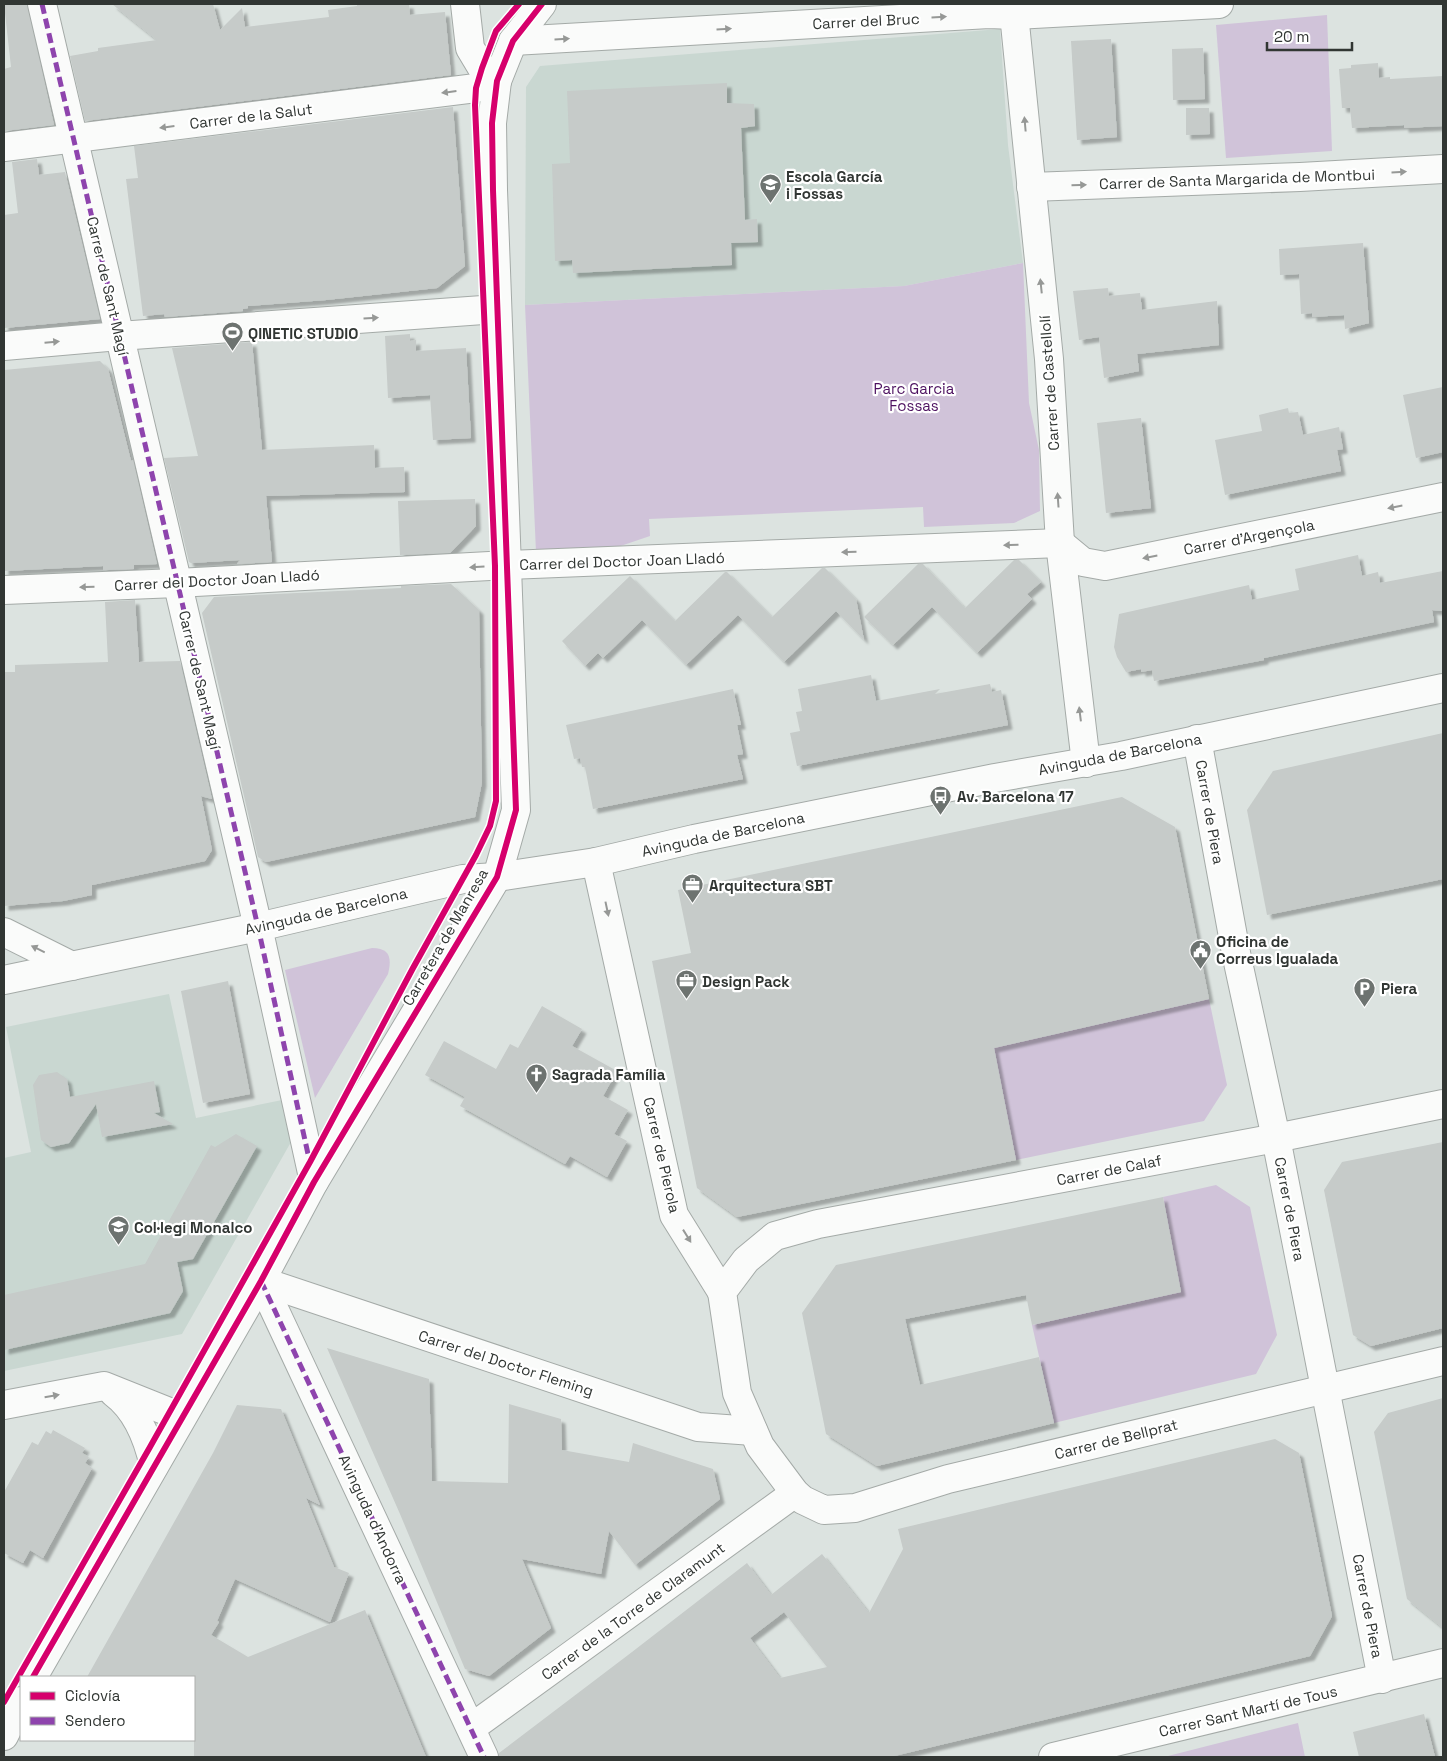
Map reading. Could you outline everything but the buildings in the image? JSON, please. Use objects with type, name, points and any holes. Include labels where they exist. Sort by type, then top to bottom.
[{"type":"street","name":"Carrer de Sant Magí","points":[[42,4],[258,927],[314,1182]]},
{"type":"street","points":[[464,4],[470,48],[482,68],[497,81]]},
{"type":"street","name":"Carretera de Manresa","points":[[34,1676],[182,1415],[261,1282],[314,1182],[497,877],[516,810],[492,123],[497,81],[513,41],[542,4]]},
{"type":"street","name":"Carrer del Bruc","points":[[513,41],[979,15],[1014,9],[1219,4]]},
{"type":"street","name":"Carrer de Castellolí","points":[[1014,9],[1049,359],[1060,543],[1086,762]]},
{"type":"street","name":"Carrer de la Salut","points":[[4,147],[476,88],[497,81]]},
{"type":"street","name":"Carrer de Santa Margarida de Montbui","points":[[1031,187],[1300,177],[1443,169]]},
{"type":"street","points":[[4,346],[497,309]]},
{"type":"street","name":"Carrer d'Argençola","points":[[1060,543],[1083,562],[1106,566],[1443,497]]},
{"type":"street","name":"Carrer del Doctor Joan Lladó","points":[[4,590],[177,583],[508,565],[1060,543]]},
{"type":"street","name":"Avinguda de Barcelona","points":[[4,980],[258,927],[463,879],[497,877],[596,862],[694,839],[995,778],[1086,762],[1443,688]]},
{"type":"street","name":"Carrer de Piera","points":[[1197,738],[1236,953],[1276,1138],[1382,1679]]},
{"type":"street","name":"Carrer de Pierola","points":[[596,862],[674,1215],[722,1292]]},
{"type":"street","points":[[4,932],[72,966]]},
{"type":"street","name":"Carrer de Calaf","points":[[722,1292],[746,1260],[775,1236],[818,1224],[1276,1138],[1443,1104]]},
{"type":"street","name":"Carrer del Doctor Fleming","points":[[261,1282],[698,1427],[753,1430]]},
{"type":"street","name":"Avinguda d'Andorra","points":[[261,1282],[484,1757]]},
{"type":"street","points":[[722,1292],[738,1393],[760,1446],[795,1493]]},
{"type":"street","name":"Carrer de Bellprat","points":[[795,1493],[803,1500],[824,1510],[854,1508],[948,1480],[1443,1361]]},
{"type":"street","points":[[104,1386],[124,1400],[140,1425],[150,1447],[154,1466]]},
{"type":"street","points":[[4,1405],[104,1386],[169,1412],[182,1415]]},
{"type":"street","name":"Carrer de la Torre de Claramunt","points":[[472,1728],[795,1493]]},
{"type":"street","name":"Carrer Sant Martí de Tous","points":[[1053,1757],[1443,1663]]},
{"type":"street","points":[[4,1736],[20,1703]]},
{"type":"shaded area","name":"Escola García i Fossas","points":[[1000,29],[1008,145],[1023,263],[904,286],[525,305],[526,87],[540,66]]},
{"type":"shaded area","name":"Col·legi Monalco","points":[[169,994],[196,1118],[282,1100],[291,1142],[182,1334],[4,1371],[4,1158],[31,1152],[6,1027]]},
{"type":"green space","points":[[1327,15],[1332,151],[1226,158],[1216,25]]},
{"type":"green space","name":"Parc Garcia Fossas","points":[[1023,263],[1029,403],[1039,450],[1040,511],[1014,523],[924,527],[923,507],[649,519],[650,536],[594,555],[536,552],[525,305],[904,286]]},
{"type":"green space","points":[[372,948],[383,950],[388,955],[390,963],[388,974],[315,1098],[285,970]]},
{"type":"green space","points":[[1209,999],[1227,1085],[1204,1121],[1016,1160],[994,1048]]},
{"type":"green space","points":[[1216,1185],[1250,1207],[1277,1335],[1256,1374],[1054,1423],[1032,1325],[1181,1292],[1163,1197]]},
{"type":"green space","points":[[1298,1723],[1305,1757],[1164,1757]]},
{"type":"marked path","points":[[42,4],[258,927],[310,1163]]},
{"type":"marked path","points":[[261,1281],[484,1757]]},
{"type":"cycle path","points":[[4,1702],[310,1162],[490,826],[496,801],[495,566],[475,105],[476,88],[496,31],[519,4]]},
{"type":"cycle path","points":[[34,1676],[261,1281],[314,1182],[497,877],[516,810],[492,123],[497,81],[513,41],[542,4]]},
{"type":"place","name":"Escola García i Fossas","points":[[770,204]]},
{"type":"place","name":"QINETIC STUDIO","points":[[232,352]]},
{"type":"place","name":"Av. Barcelona 17","points":[[941,815]]},
{"type":"place","name":"Arquitectura SBT","points":[[693,904]]},
{"type":"place","name":"Oficina de Correus Igualada","points":[[1200,969]]},
{"type":"place","name":"Design Pack","points":[[686,1000]]},
{"type":"place","name":"Piera","points":[[1365,1007]]},
{"type":"place","name":"Sagrada Família","points":[[536,1093]]},
{"type":"place","name":"Col·legi Monalco","points":[[118,1246]]}]
